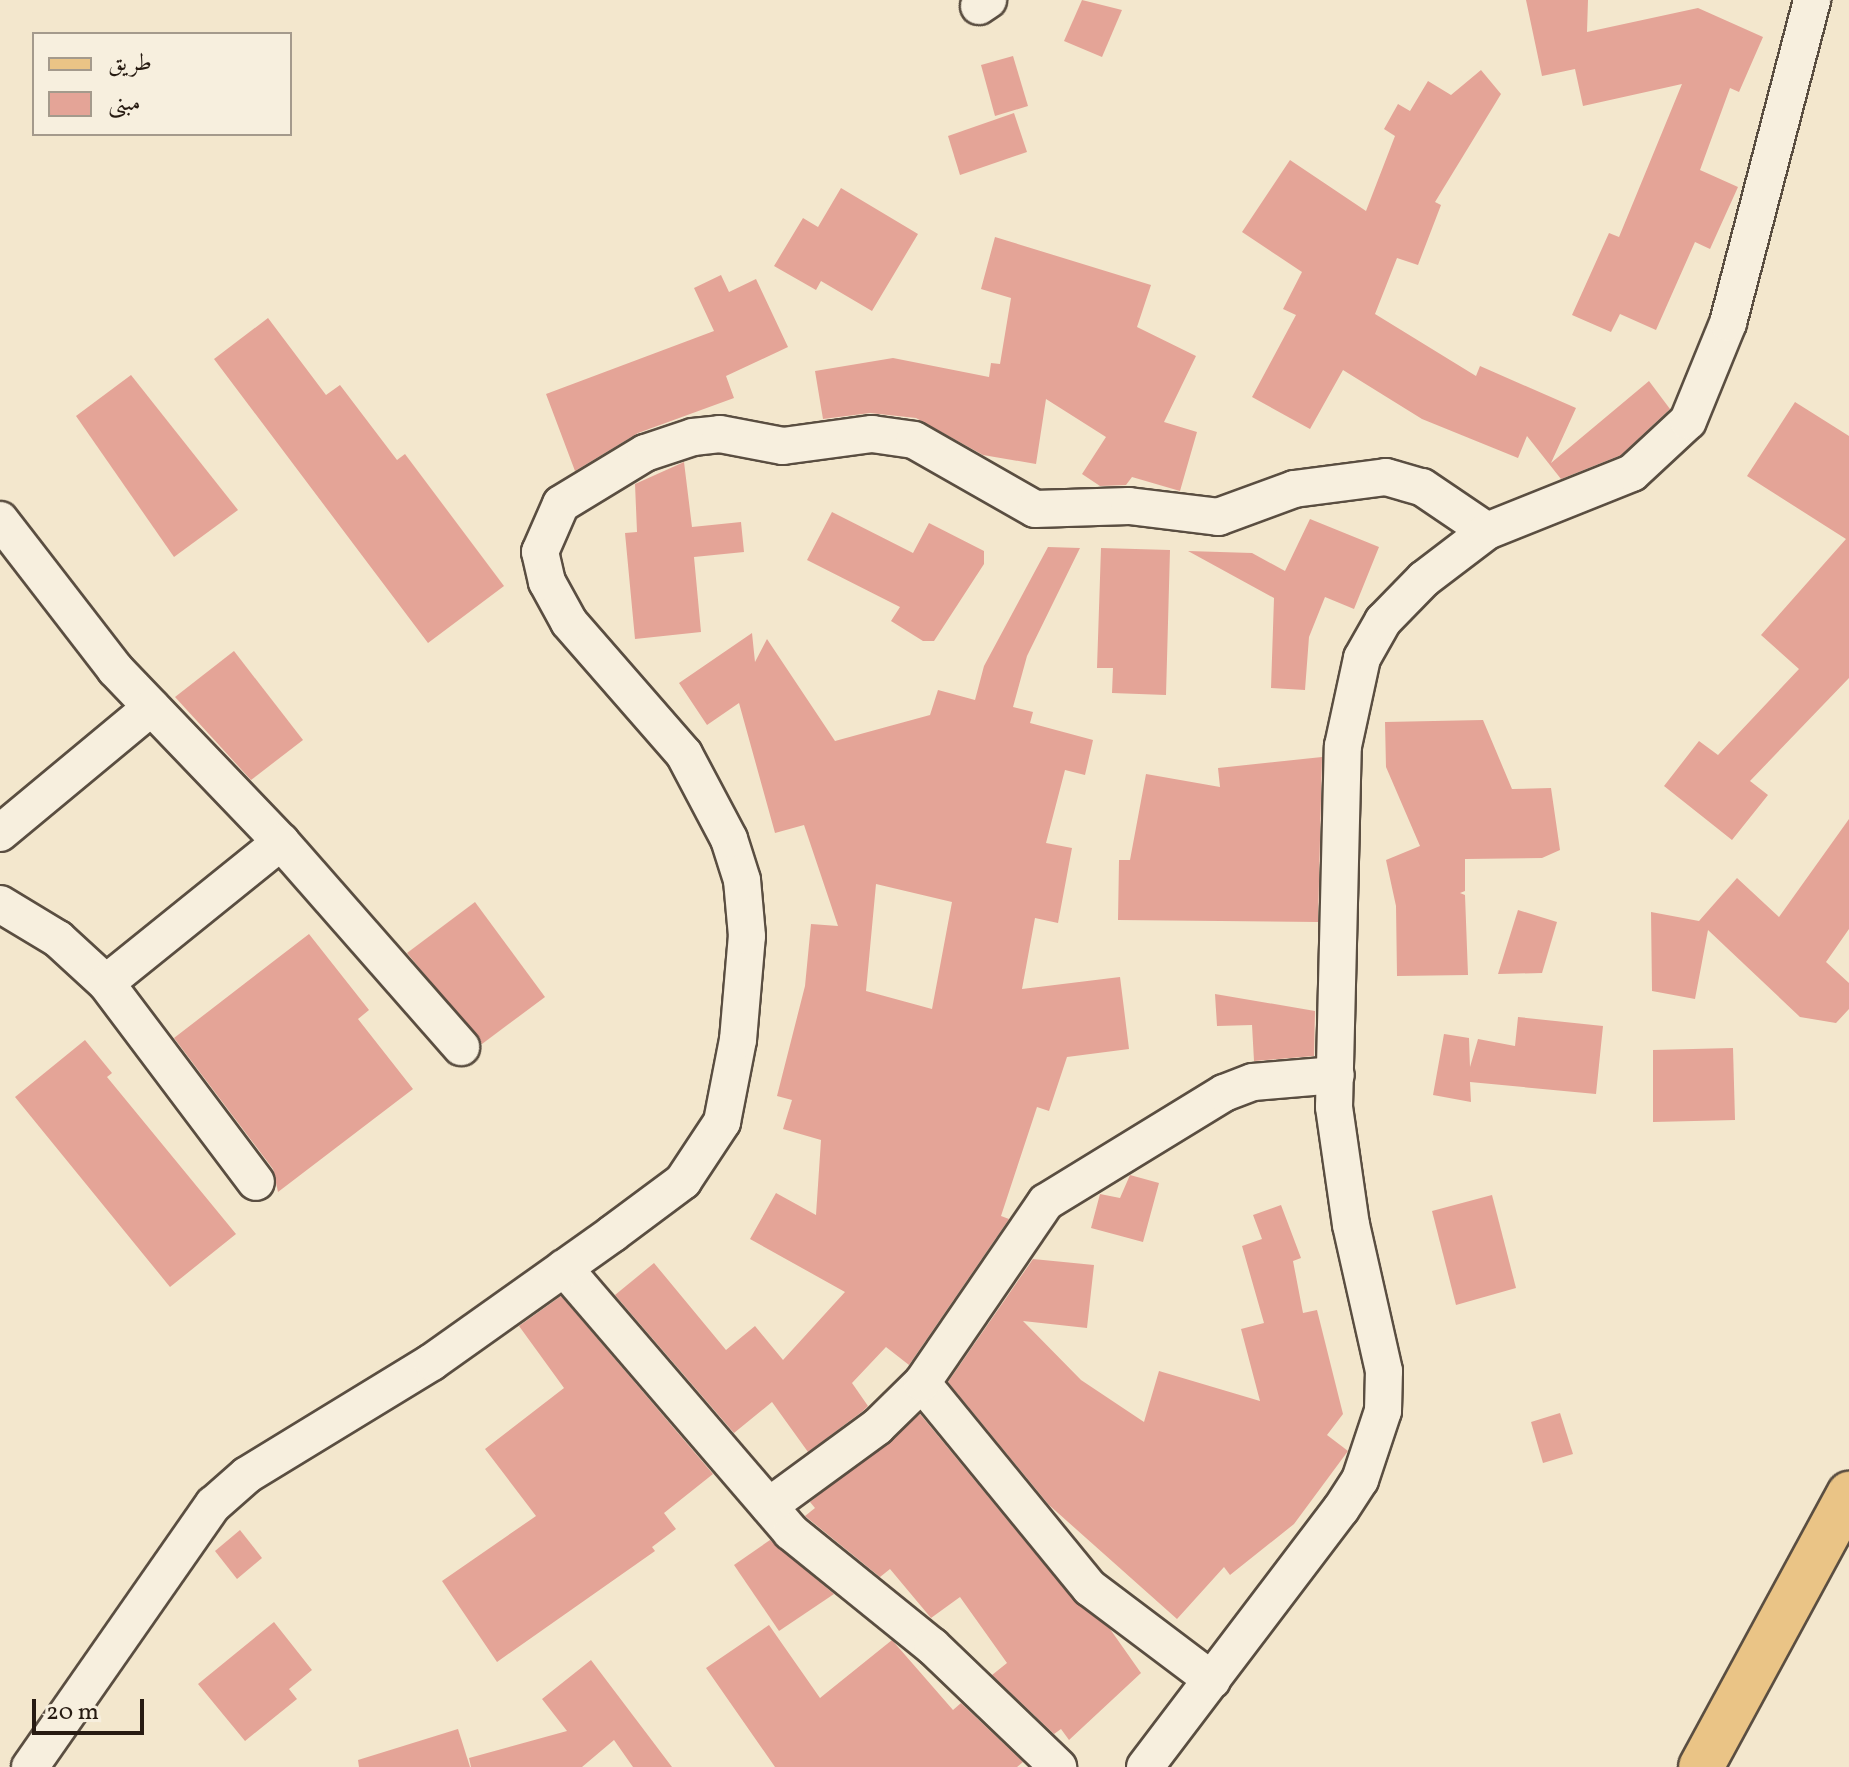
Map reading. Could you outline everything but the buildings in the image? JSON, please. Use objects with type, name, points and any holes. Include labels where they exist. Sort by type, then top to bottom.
[{"type":"main road","points":[[1701,1767],[1849,1494]]},
{"type":"street","points":[[1145,1767],[1360,1480],[1383,1411],[1384,1371],[1351,1225],[1334,1107],[1343,746],[1362,658],[1383,621],[1424,579],[1487,531],[1632,473],[1688,421],[1728,323],[1812,0]]},
{"type":"street","points":[[30,1767],[213,1505],[247,1475],[432,1362],[564,1268],[683,1181],[708,1149],[731,1083],[747,936],[742,880],[729,839],[684,754],[569,622],[547,582],[540,552],[546,528],[561,504],[586,483],[693,437],[720,434],[783,446],[872,434],[914,440],[1035,509],[1129,506],[1218,517],[1294,489],[1386,477],[1422,487],[1487,531]]},
{"type":"street","points":[[0,520],[152,707],[281,842],[461,1047]]},
{"type":"street","points":[[0,833],[152,707]]},
{"type":"street","points":[[106,983],[281,842]]},
{"type":"street","points":[[0,904],[58,939],[106,983],[256,1182]]},
{"type":"street","points":[[769,1506],[877,1427],[922,1383],[1046,1202],[1224,1093],[1253,1082],[1336,1075]]},
{"type":"street","points":[[564,1268],[769,1506],[845,1580],[932,1646],[1058,1767]]},
{"type":"street","points":[[922,1383],[1090,1588],[1212,1680]]}]
